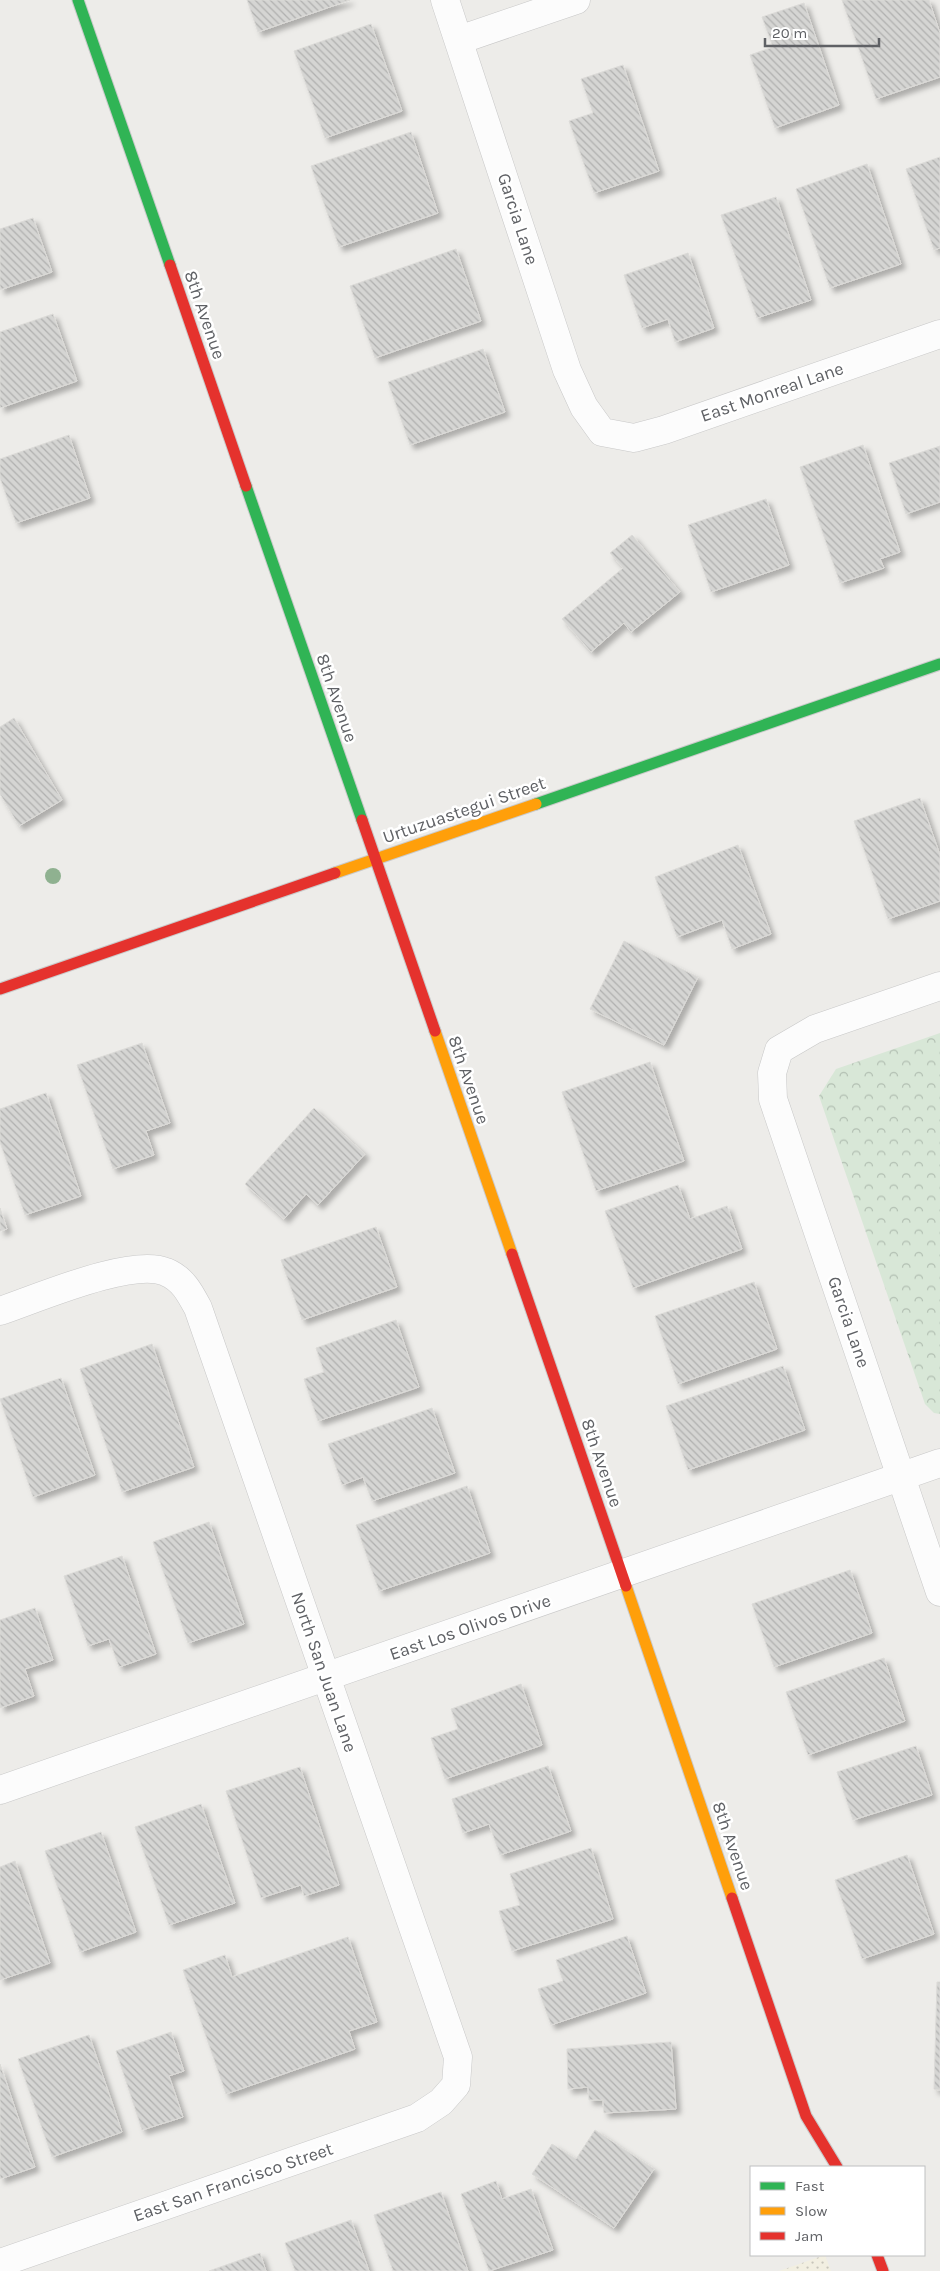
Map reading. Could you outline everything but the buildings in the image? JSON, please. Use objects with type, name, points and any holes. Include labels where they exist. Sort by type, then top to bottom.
[{"type":"main road","name":"8th Avenue","points":[[78,0],[622,1574],[806,2116],[836,2166]]},
{"type":"main road","name":"Urtuzuastegui Street","points":[[0,989],[940,664]]},
{"type":"main road","points":[[877,2256],[883,2271]]},
{"type":"street","name":"Garcia Lane","points":[[445,0],[567,370],[584,407],[602,432]]},
{"type":"street","points":[[459,40],[576,0]]},
{"type":"street","name":"East Monreal Lane","points":[[602,432],[634,438],[664,430],[940,334]]},
{"type":"street","name":"Garcia Lane","points":[[940,986],[815,1029],[779,1050],[772,1073],[773,1099],[940,1592]]},
{"type":"street","name":"North San Juan Lane","points":[[0,1311],[97,1277],[148,1267],[166,1272],[184,1283],[198,1308],[448,2023],[458,2057],[456,2085]]},
{"type":"street","name":"East Los Olivos Drive","points":[[0,1790],[940,1463]]},
{"type":"street","name":"East San Francisco Street","points":[[0,2263],[417,2118],[441,2102],[456,2085]]},
{"type":"sand","points":[[825,2256],[831,2271],[779,2271]]},
{"type":"green space","points":[[940,1033],[940,1414],[934,1413],[925,1404],[819,1096],[836,1069]]},
{"type":"traffic: fast","points":[[78,0],[170,265]]},
{"type":"traffic: fast","points":[[246,486],[362,820]]},
{"type":"traffic: fast","points":[[536,804],[940,664]]},
{"type":"traffic: slow","points":[[335,873],[536,804]]},
{"type":"traffic: slow","points":[[435,1031],[512,1254]]},
{"type":"traffic: slow","points":[[626,1586],[732,1898]]},
{"type":"traffic: jam","points":[[170,265],[246,486]]},
{"type":"traffic: jam","points":[[362,820],[435,1031]]},
{"type":"traffic: jam","points":[[0,989],[335,873]]},
{"type":"traffic: jam","points":[[512,1254],[626,1586]]},
{"type":"traffic: jam","points":[[732,1898],[806,2116],[836,2166]]},
{"type":"traffic: jam","points":[[877,2256],[883,2271]]}]
